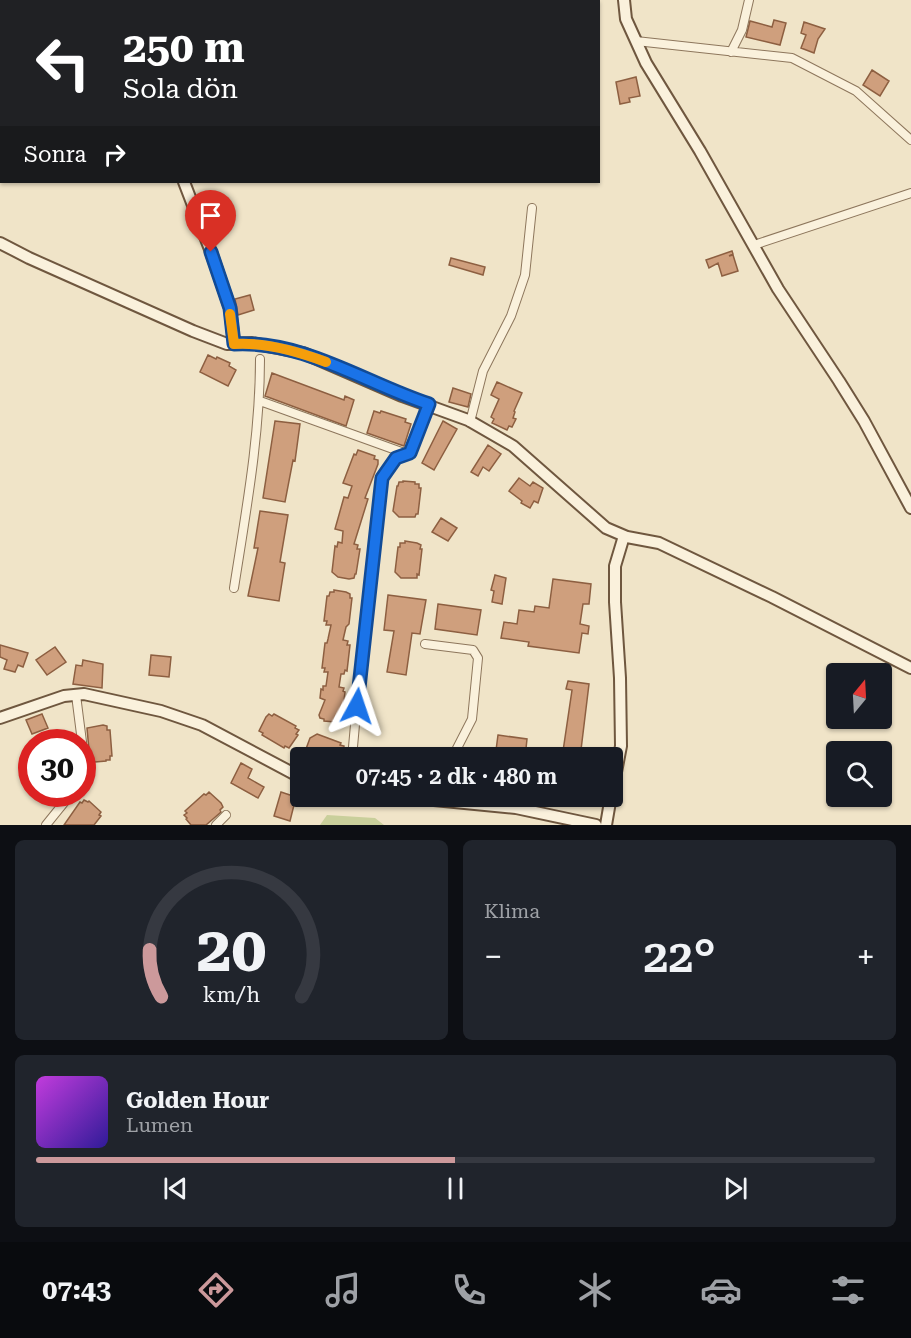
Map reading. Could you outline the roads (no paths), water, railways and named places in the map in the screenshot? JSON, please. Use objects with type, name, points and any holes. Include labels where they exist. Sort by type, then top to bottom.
[{"type":"street","points":[[624,0],[626,19],[646,63],[700,151],[778,289],[858,411],[911,508]]},
{"type":"street","points":[[731,52],[742,30],[749,0]]},
{"type":"street","points":[[636,41],[792,58],[856,92],[911,140]]},
{"type":"street","points":[[184,183],[230,308],[234,344]]},
{"type":"street","points":[[754,245],[911,193]]},
{"type":"street","points":[[470,422],[483,371],[511,316],[525,275],[532,208]]},
{"type":"street","points":[[0,243],[193,331],[227,344],[252,343],[303,353],[402,396],[429,404],[470,422],[513,446],[606,528],[624,536],[659,543],[911,668]]},
{"type":"street","points":[[234,588],[255,457],[260,401],[260,359]]},
{"type":"street","points":[[260,401],[407,454]]},
{"type":"street","points":[[353,747],[363,635],[382,478],[396,458],[410,453],[429,404]]},
{"type":"street","points":[[621,747],[615,566],[624,536]]},
{"type":"street","points":[[425,644],[473,650],[478,658],[472,719],[458,747]]},
{"type":"street","points":[[0,718],[23,708],[64,696],[84,694],[161,711],[202,725],[290,772]]},
{"type":"street","points":[[76,695],[80,729]]},
{"type":"street","points":[[46,825],[61,807]]},
{"type":"street","points":[[508,807],[596,825]]},
{"type":"street","points":[[606,825],[610,807]]},
{"type":"street","points":[[216,825],[226,815]]}]
